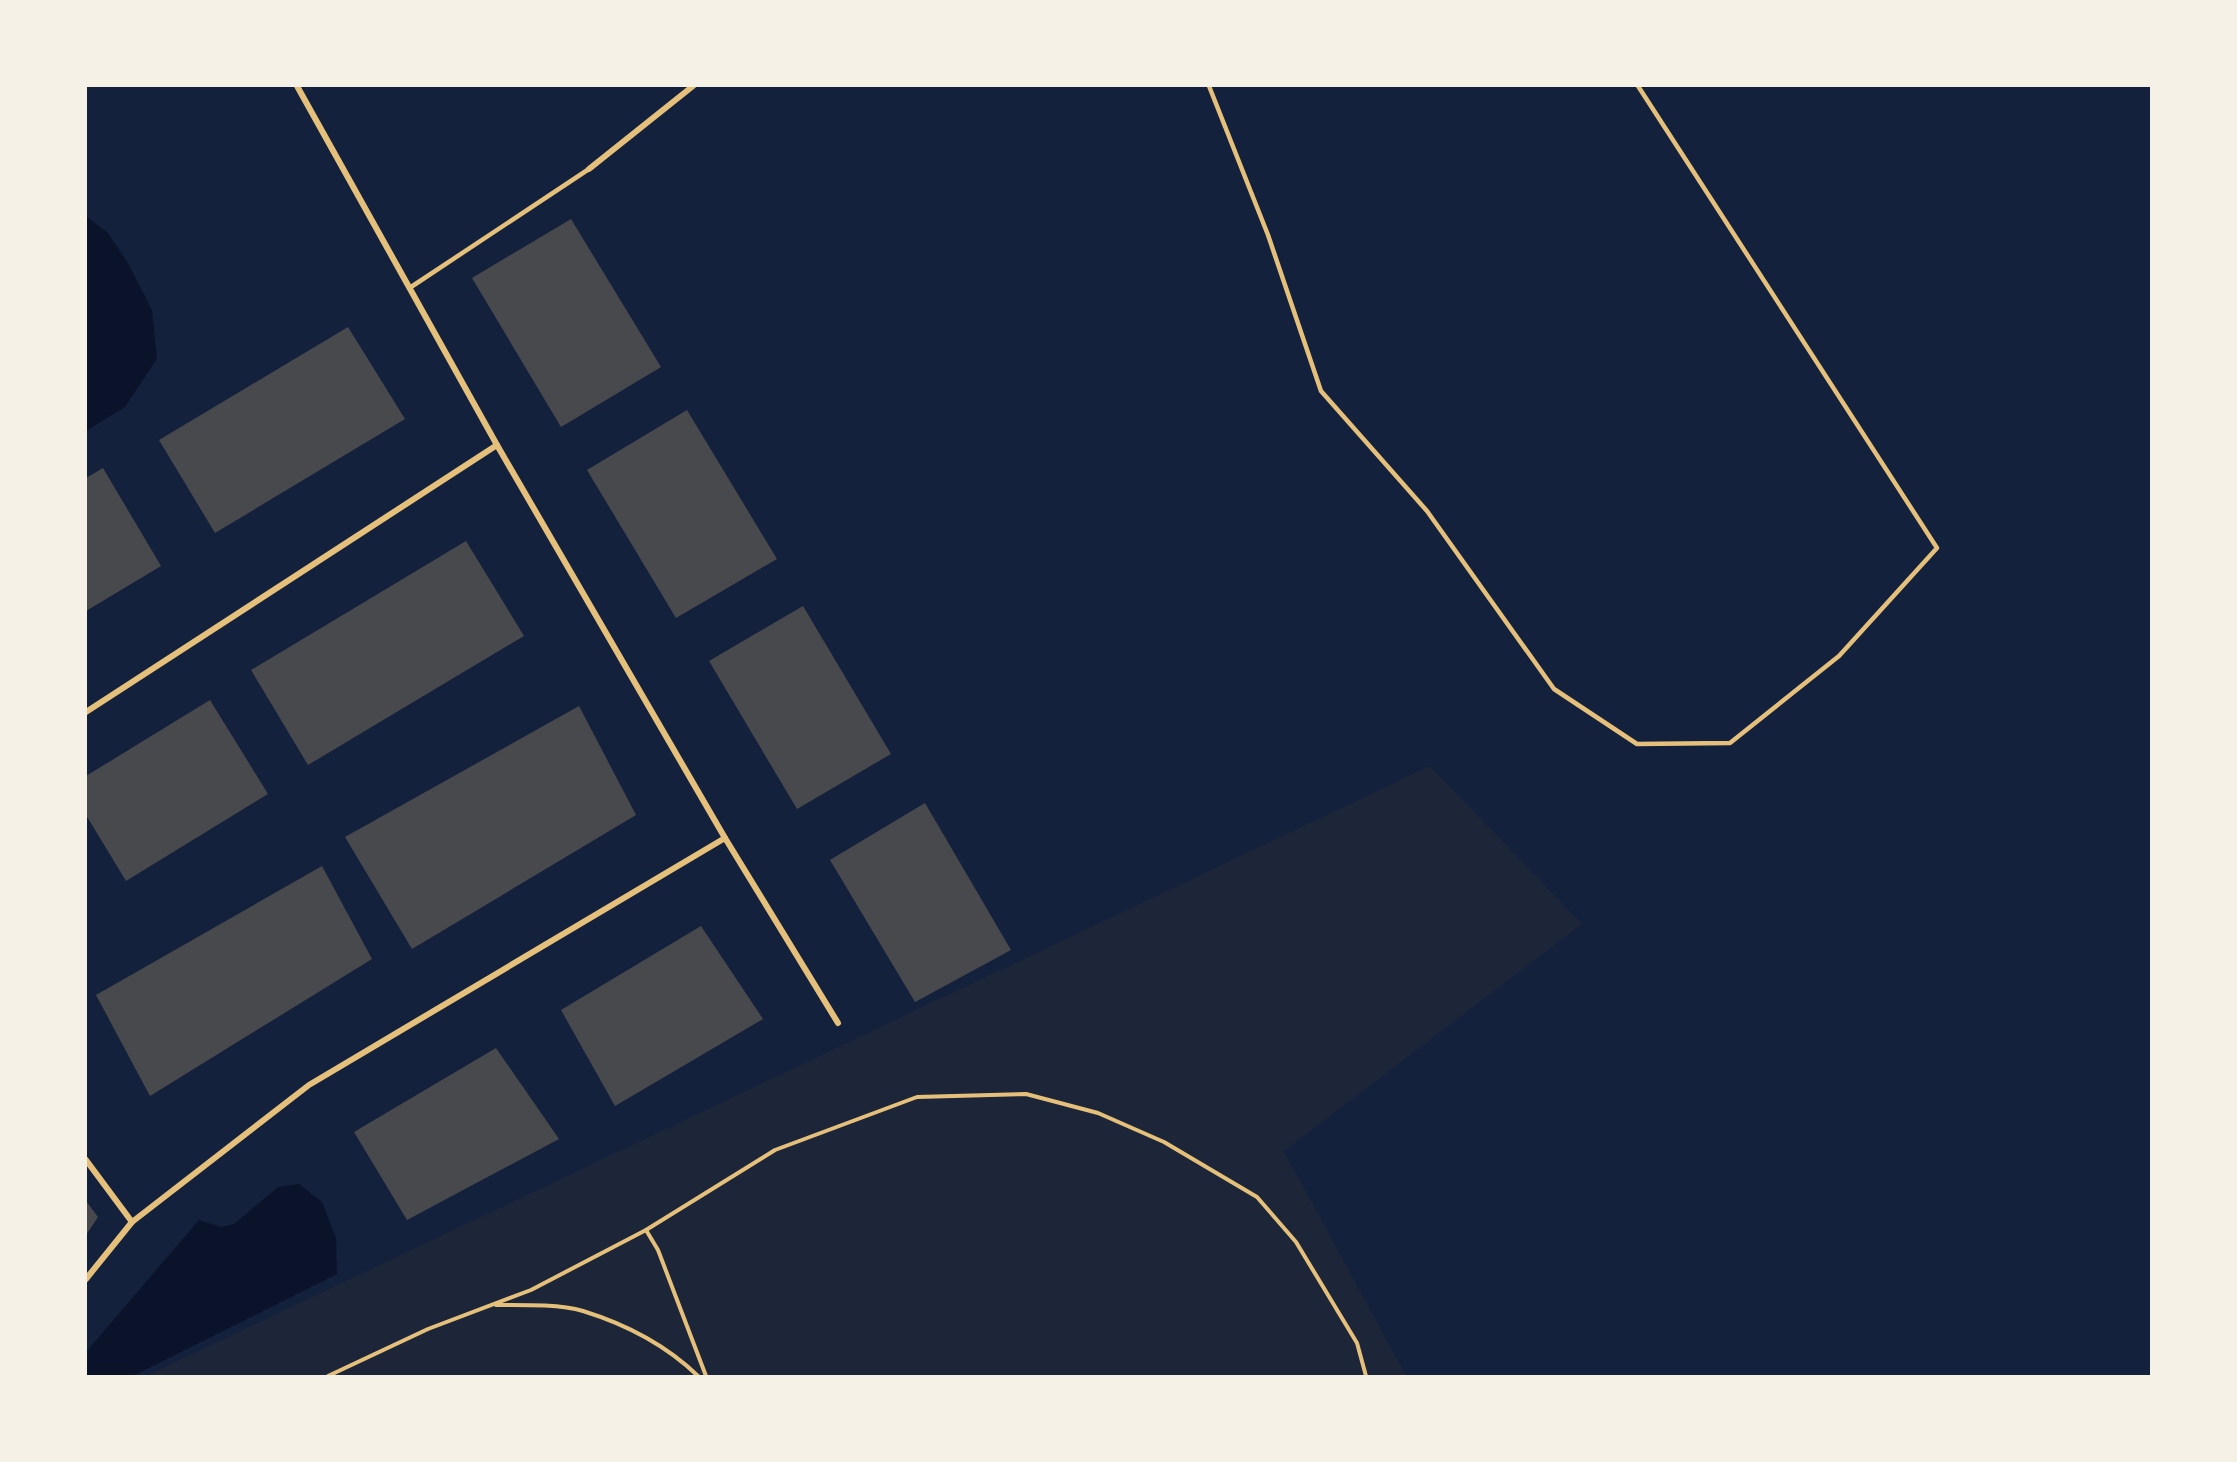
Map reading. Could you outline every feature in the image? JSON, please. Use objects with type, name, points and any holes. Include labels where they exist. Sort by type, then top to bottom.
[{"type":"street","points":[[297,86],[497,445],[725,838],[838,1023]]},
{"type":"street","points":[[589,169],[693,86]]},
{"type":"street","points":[[86,712],[497,445]]},
{"type":"street","points":[[86,1279],[132,1222],[309,1085],[725,838]]},
{"type":"street","points":[[86,1160],[132,1222]]},
{"type":"lane","points":[[1209,86],[1268,235],[1322,391],[1427,511],[1554,689],[1637,744],[1730,743],[1839,656],[1937,548],[1638,86]]},
{"type":"lane","points":[[411,287],[589,169]]},
{"type":"path","points":[[328,1377],[428,1329],[531,1290],[646,1230],[775,1150],[917,1097],[1026,1094],[1098,1113],[1146,1133],[1257,1197],[1296,1242],[1357,1343],[1366,1377]]},
{"type":"path","points":[[646,1230],[658,1250],[706,1377]]},
{"type":"path","points":[[491,1305],[519,1305],[582,1311],[646,1338],[682,1361],[698,1377]]},
{"type":"shaded area","points":[[86,216],[108,233],[128,263],[152,310],[157,359],[125,407],[86,431]]},
{"type":"shaded area","points":[[1430,766],[1582,924],[1284,1151],[1406,1376],[146,1376]]},
{"type":"shaded area","points":[[299,1184],[322,1202],[336,1238],[337,1274],[133,1376],[86,1376],[86,1352],[199,1220],[221,1227],[234,1224],[278,1187]]},
{"type":"building","points":[[571,219],[661,367],[561,427],[472,278]]},
{"type":"building","points":[[348,327],[405,419],[215,533],[159,440]]},
{"type":"building","points":[[687,410],[777,559],[676,618],[587,470]]},
{"type":"building","points":[[103,468],[161,566],[86,611],[86,478]]},
{"type":"building","points":[[466,541],[524,636],[308,765],[251,670]]},
{"type":"building","points":[[803,606],[891,754],[797,809],[709,661]]},
{"type":"building","points":[[210,700],[268,794],[126,881],[86,815],[86,776]]},
{"type":"building","points":[[579,706],[636,815],[412,949],[345,837]]},
{"type":"building","points":[[925,803],[1011,950],[915,1002],[830,860]]},
{"type":"building","points":[[322,866],[372,959],[150,1096],[96,995]]},
{"type":"building","points":[[701,926],[763,1019],[615,1106],[561,1010]]},
{"type":"building","points":[[496,1048],[559,1139],[407,1220],[354,1132]]},
{"type":"building","points":[[86,1201],[98,1217],[86,1235]]}]
